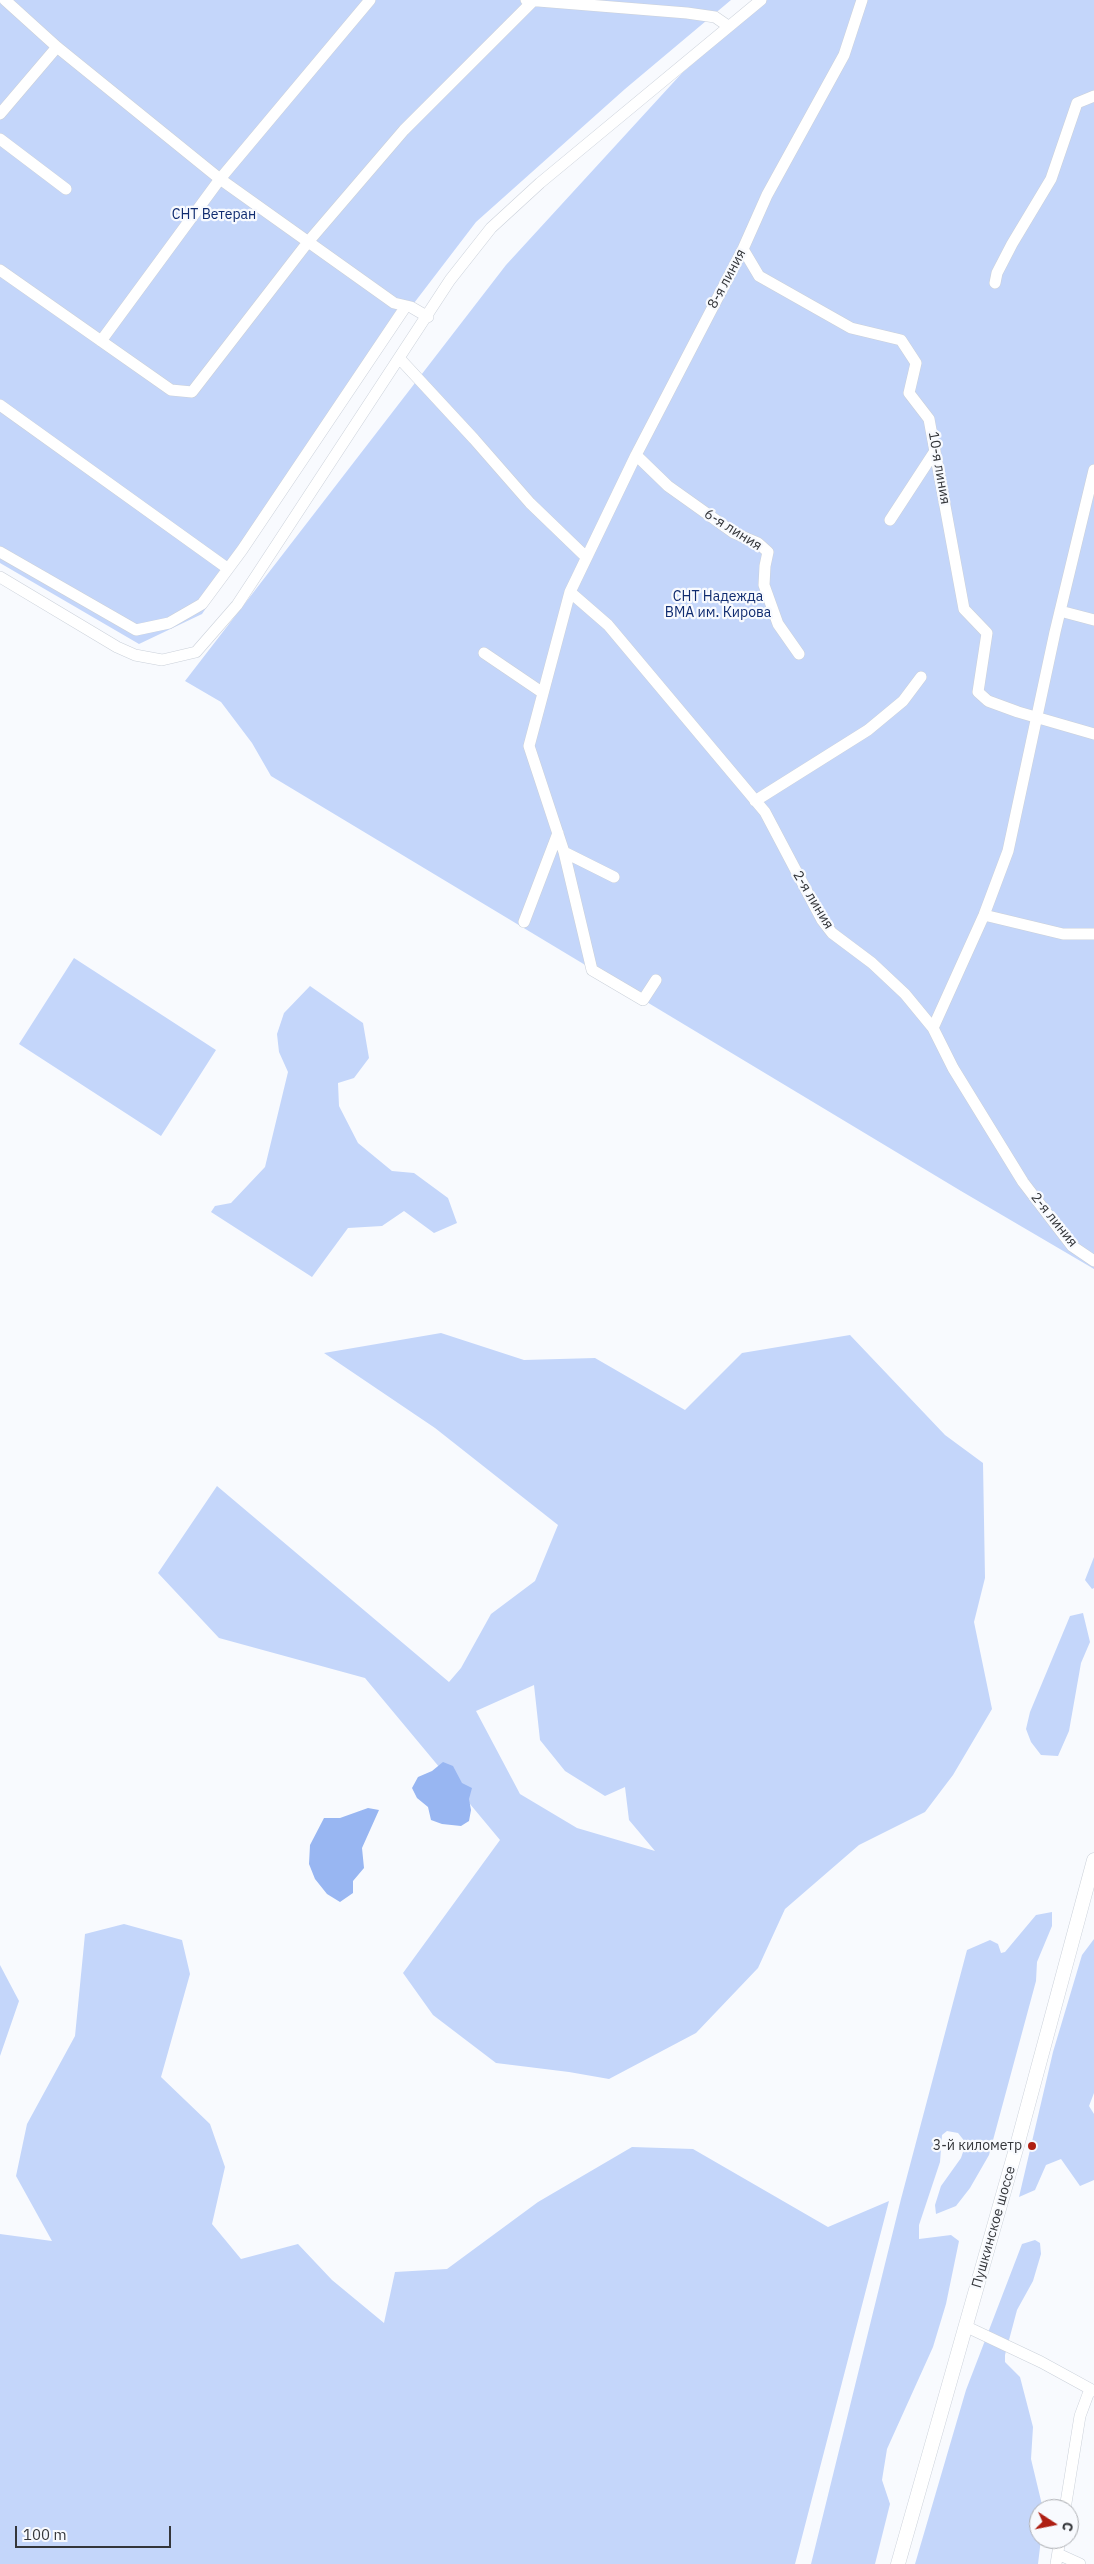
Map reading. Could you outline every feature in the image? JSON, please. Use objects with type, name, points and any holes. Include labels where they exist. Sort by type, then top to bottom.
[{"type":"main road","name":"Пушкинское шоссе","points":[[898,2564],[966,2327],[1094,1860]]},
{"type":"street","points":[[5,0],[57,47],[220,179],[394,303],[406,306],[428,317]]},
{"type":"street","points":[[101,342],[220,179],[370,0]]},
{"type":"street","points":[[0,270],[171,390],[192,392],[308,242],[404,130],[528,0],[687,13],[715,17],[728,26]]},
{"type":"street","points":[[0,577],[117,647],[135,655],[162,660],[196,652],[237,605],[428,317],[450,280],[490,228],[761,0]]},
{"type":"street","name":"8-я линия","points":[[586,557],[636,455],[743,249],[767,195],[844,55],[862,0]]},
{"type":"street","points":[[0,114],[57,47]]},
{"type":"street","points":[[995,284],[998,272],[1012,244],[1051,180],[1077,103],[1094,96]]},
{"type":"street","points":[[0,139],[66,189]]},
{"type":"street","name":"10-я линия","points":[[743,249],[759,276],[851,328],[901,340],[916,363],[909,393],[930,419],[964,609],[987,633],[978,692],[988,701],[1036,718]]},
{"type":"street","points":[[0,552],[136,630],[169,623],[202,604],[242,550],[406,306]]},
{"type":"street","points":[[400,359],[474,438],[530,503],[586,557],[570,592],[529,746],[564,852],[592,970],[643,1000],[656,980]]},
{"type":"street","points":[[0,405],[227,568]]},
{"type":"street","points":[[890,520],[935,451]]},
{"type":"street","name":"6-я линия","points":[[636,455],[668,486],[734,533],[758,543],[768,552],[764,585],[778,624],[799,654]]},
{"type":"street","points":[[933,1028],[984,915],[1008,851],[1060,611],[1094,470]]},
{"type":"street","name":"2-я линия","points":[[570,592],[608,625],[765,812],[822,920],[832,933],[872,963],[905,994],[933,1028],[953,1068],[1023,1182],[1072,1246],[1094,1261]]},
{"type":"street","points":[[1060,611],[1094,620]]},
{"type":"street","points":[[484,653],[543,692]]},
{"type":"street","points":[[756,801],[868,730],[903,701],[921,676]]},
{"type":"street","points":[[1036,718],[1094,734]]},
{"type":"street","points":[[524,922],[558,833]]},
{"type":"street","points":[[564,852],[614,877]]},
{"type":"street","points":[[984,915],[1063,934],[1094,934]]},
{"type":"street","points":[[966,2327],[1041,2362],[1092,2390],[1080,2416],[1067,2499]]},
{"type":"street","points":[[1057,2559],[1080,2564]]},
{"type":"green space","name":"СНТ Ветеран","points":[[0,0],[731,0],[625,89],[476,222],[411,307],[202,614],[139,644],[0,563]]},
{"type":"green space","name":"СНТ Надежда ВМА им. Кирова","points":[[766,0],[1094,0],[1094,1269],[271,776],[252,743],[221,702],[185,681],[506,265],[682,73]]},
{"type":"green space","points":[[74,958],[216,1050],[161,1136],[19,1044]]},
{"type":"green space","points":[[310,986],[363,1023],[369,1058],[354,1078],[338,1083],[339,1106],[358,1143],[392,1171],[414,1173],[448,1198],[457,1223],[434,1233],[404,1211],[382,1226],[348,1228],[312,1277],[211,1212],[215,1206],[231,1203],[265,1167],[288,1072],[279,1052],[277,1034],[284,1013]]},
{"type":"green space","points":[[441,1333],[524,1360],[595,1358],[685,1410],[742,1353],[850,1335],[945,1435],[983,1463],[985,1578],[974,1622],[992,1709],[953,1775],[925,1812],[859,1845],[785,1909],[758,1968],[696,2033],[609,2079],[496,2063],[433,2015],[403,1973],[500,1840],[365,1678],[219,1638],[158,1573],[217,1486],[449,1682],[461,1668],[491,1614],[535,1581],[558,1525],[435,1428],[324,1353]],"holes":[[[534,1685],[540,1740],[565,1771],[605,1796],[625,1787],[629,1820],[655,1851],[577,1828],[520,1794],[476,1711]]]},
{"type":"green space","points":[[1094,1557],[1094,1588],[1092,1589],[1085,1580]]},
{"type":"green space","points":[[1083,1613],[1090,1642],[1081,1663],[1069,1731],[1058,1756],[1041,1755],[1031,1742],[1026,1729],[1030,1712],[1070,1616]]},
{"type":"green space","points":[[1052,1912],[1052,1926],[1037,1962],[1036,1981],[989,2155],[970,2188],[956,2206],[936,2214],[935,2205],[941,2186],[961,2158],[966,2143],[958,2133],[947,2131],[942,2135],[940,2162],[919,2225],[919,2239],[951,2235],[959,2241],[946,2304],[933,2347],[887,2449],[882,2480],[890,2504],[875,2564],[811,2564],[901,2199],[967,1950],[990,1940],[998,1944],[1001,1953],[1005,1952],[1036,1915]]},
{"type":"green space","points":[[124,1924],[182,1940],[190,1974],[161,2077],[210,2124],[225,2167],[212,2224],[241,2259],[298,2244],[332,2280],[384,2323],[395,2272],[447,2269],[538,2202],[632,2147],[693,2149],[828,2227],[889,2201],[795,2564],[0,2564],[0,2234],[52,2241],[16,2176],[27,2124],[75,2036],[85,1934]]},
{"type":"green space","points":[[1094,1939],[1094,2093],[1089,2106],[1094,2114],[1094,2180],[1080,2186],[1061,2159],[1046,2165],[1035,2190],[1019,2197],[1053,2052],[1082,1955]]},
{"type":"green space","points":[[0,1965],[19,2001],[0,2056]]},
{"type":"green space","points":[[1035,2240],[1040,2243],[1041,2254],[1033,2281],[1017,2310],[1005,2355],[1005,2362],[1020,2377],[1033,2427],[1031,2459],[1041,2499],[1029,2499],[1029,2549],[1040,2549],[1038,2564],[915,2564],[966,2390],[1022,2244]]},
{"type":"water","points":[[443,1762],[453,1766],[462,1783],[472,1788],[469,1799],[471,1810],[469,1821],[461,1826],[442,1824],[431,1820],[428,1807],[417,1798],[412,1788],[418,1777],[432,1771]]},
{"type":"water","points":[[368,1808],[379,1810],[362,1848],[364,1868],[353,1881],[353,1893],[340,1902],[327,1894],[315,1879],[309,1864],[310,1845],[324,1818],[340,1818]]},
{"type":"place","name":"3-й километр","points":[[1032,2146]]}]
